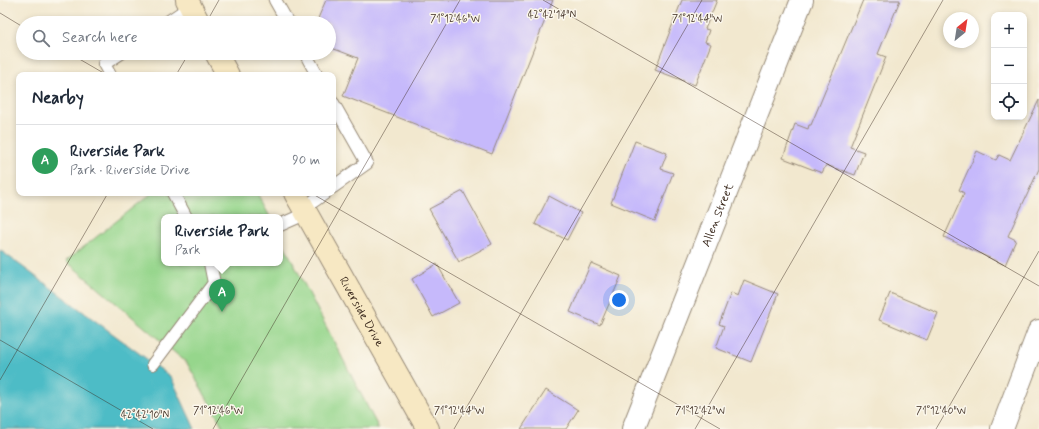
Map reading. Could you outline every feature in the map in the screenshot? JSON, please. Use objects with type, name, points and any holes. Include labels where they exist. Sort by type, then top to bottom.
[{"type":"main road","points":[[220,60],[226,72]]},
{"type":"main road","name":"Riverside Drive","points":[[302,205],[428,429]]},
{"type":"street","name":"Allen Street","points":[[633,429],[802,0]]},
{"type":"street","points":[[1002,429],[1039,330]]},
{"type":"lane","points":[[275,0],[284,16]]},
{"type":"lane","points":[[180,16],[192,10]]},
{"type":"lane","points":[[107,70],[115,60]]},
{"type":"lane","points":[[309,60],[315,72]]},
{"type":"lane","points":[[336,108],[367,163],[336,185]]},
{"type":"lane","points":[[175,196],[184,214]]},
{"type":"lane","points":[[283,222],[302,205],[319,196]]},
{"type":"lane","points":[[153,364],[214,283],[211,266]]},
{"type":"green space","points":[[148,196],[259,196],[268,214],[161,214],[161,266],[283,266],[283,243],[379,429],[224,429],[187,363],[66,261]]},
{"type":"water","points":[[0,250],[171,377],[195,429],[0,429]]},
{"type":"building","points":[[326,0],[553,0],[492,154],[343,96],[358,58],[336,50],[336,16],[319,16]]},
{"type":"building","points":[[682,0],[717,0],[705,29],[709,30],[705,42],[711,44],[695,85],[655,70]]},
{"type":"building","points":[[863,0],[900,0],[878,54],[886,57],[850,147],[864,152],[855,175],[826,165],[822,173],[783,158],[795,124],[808,129],[809,125],[811,125]]},
{"type":"building","points":[[1039,100],[1039,169],[1008,236],[1016,240],[1005,265],[944,237],[964,193],[959,190],[977,151],[996,160],[999,155],[1010,160]]},
{"type":"building","points":[[635,141],[667,153],[661,169],[673,173],[655,221],[611,203]]},
{"type":"building","points":[[463,191],[492,244],[459,262],[429,209]]},
{"type":"building","points":[[549,196],[581,213],[567,240],[535,224]]},
{"type":"building","points":[[591,263],[621,276],[600,325],[570,312]]},
{"type":"building","points":[[437,264],[459,303],[433,317],[412,279]]},
{"type":"building","points":[[744,280],[778,294],[751,362],[716,348],[724,326],[719,324],[731,293],[738,296]]},
{"type":"building","points":[[890,293],[938,313],[927,340],[879,320]]},
{"type":"building","points":[[546,390],[578,410],[566,429],[521,429]]},
{"type":"place","name":"Riverside Park","points":[[222,312]]}]
